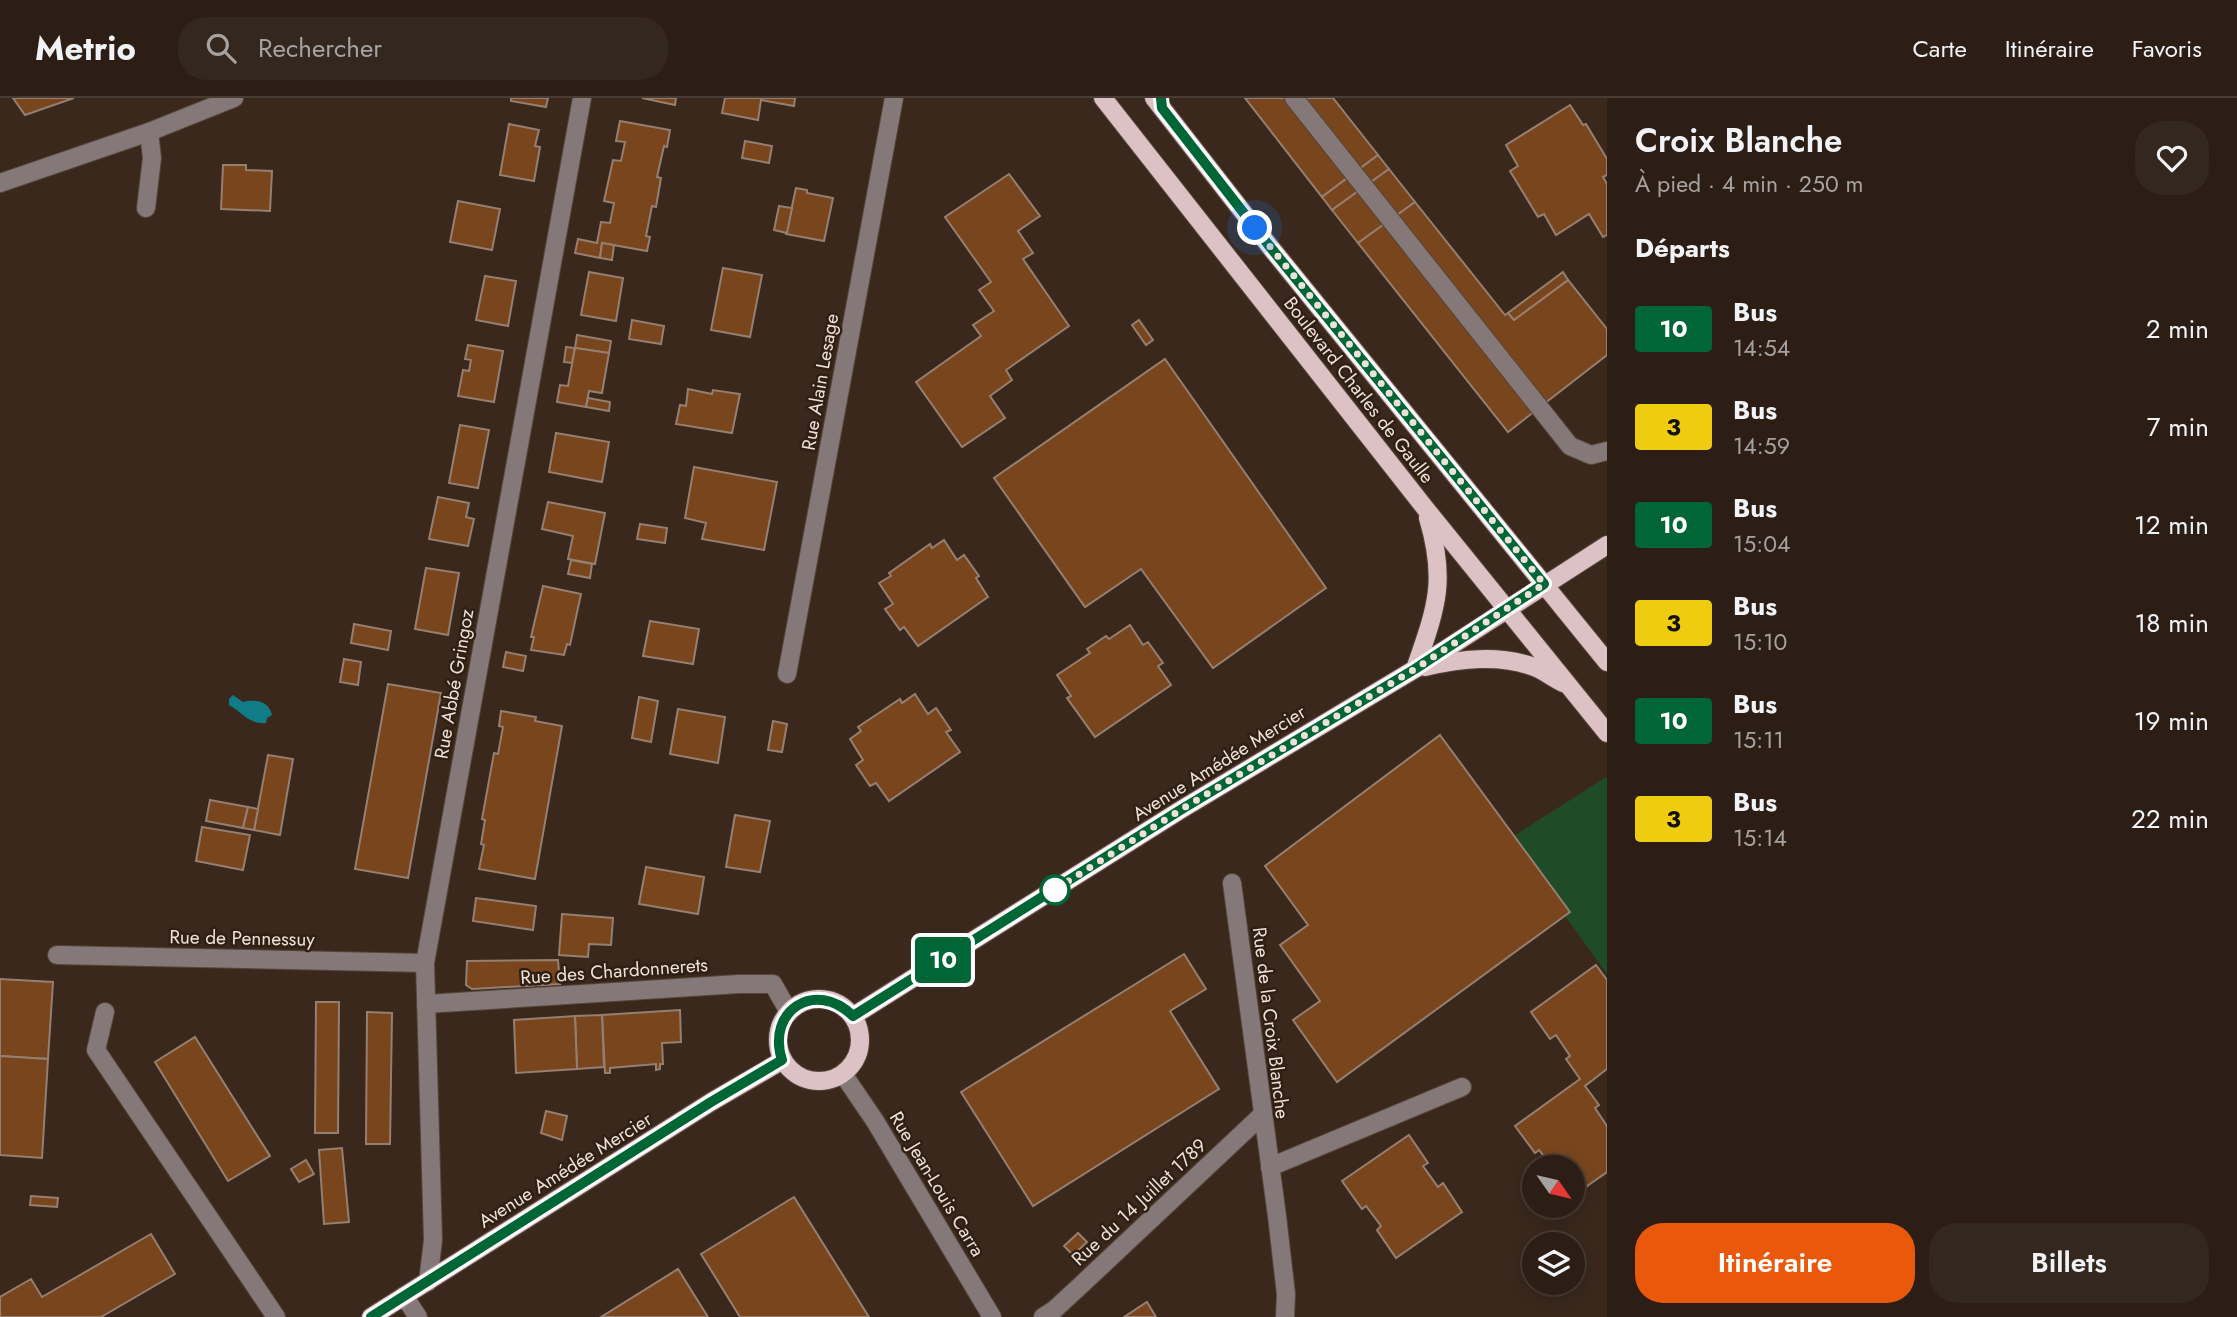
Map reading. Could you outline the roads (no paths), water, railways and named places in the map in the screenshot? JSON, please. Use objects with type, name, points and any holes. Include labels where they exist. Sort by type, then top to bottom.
[{"type":"main road","name":"Boulevard Charles de Gaulle","points":[[1103,98],[1505,609],[1607,733]]},
{"type":"main road","name":"Boulevard Charles de Gaulle","points":[[1159,101],[1271,248],[1607,662]]},
{"type":"main road","points":[[1415,669],[1433,618],[1439,586],[1436,546],[1425,508]]},
{"type":"main road","name":"Avenue Amédée Mercier","points":[[853,1016],[1182,809],[1415,669],[1607,545]]},
{"type":"main road","points":[[1415,669],[1456,659],[1492,659],[1533,667],[1571,688]]},
{"type":"main road","points":[[822,999],[834,1002],[853,1016],[860,1041],[858,1054],[843,1074],[831,1080],[816,1082],[803,1079],[791,1071],[782,1060],[778,1035],[782,1022],[799,1004],[822,999]]},
{"type":"main road","name":"Avenue Amédée Mercier","points":[[371,1317],[782,1060]]},
{"type":"street","points":[[0,183],[149,132],[234,98]]},
{"type":"street","name":"Rue Abbé Gringoz","points":[[428,1282],[433,1240],[425,963],[582,98]]},
{"type":"street","name":"Rue Alain Lesage","points":[[787,674],[894,98]]},
{"type":"street","points":[[1294,98],[1570,446],[1591,455],[1607,452]]},
{"type":"street","points":[[146,208],[152,159],[149,132]]},
{"type":"street","name":"Rue de la Croix Blanche","points":[[1232,883],[1286,1294],[1285,1317]]},
{"type":"street","name":"Rue de Pennessuy","points":[[57,955],[425,963]]},
{"type":"street","name":"Rue des Chardonnerets","points":[[426,1004],[773,984],[789,1012]]},
{"type":"street","points":[[105,1012],[96,1050],[276,1317]]},
{"type":"street","name":"Rue Jean-Louis Carra","points":[[843,1074],[992,1317]]},
{"type":"street","points":[[1270,1167],[1462,1087]]},
{"type":"street","name":"Rue du 14 Juillet 1789","points":[[1043,1317],[1054,1310],[1262,1115]]},
{"type":"street","points":[[404,1296],[418,1317]]},
{"type":"water","points":[[233,695],[243,702],[257,701],[265,704],[272,715],[267,718],[266,723],[250,720],[229,705],[229,699]]}]
